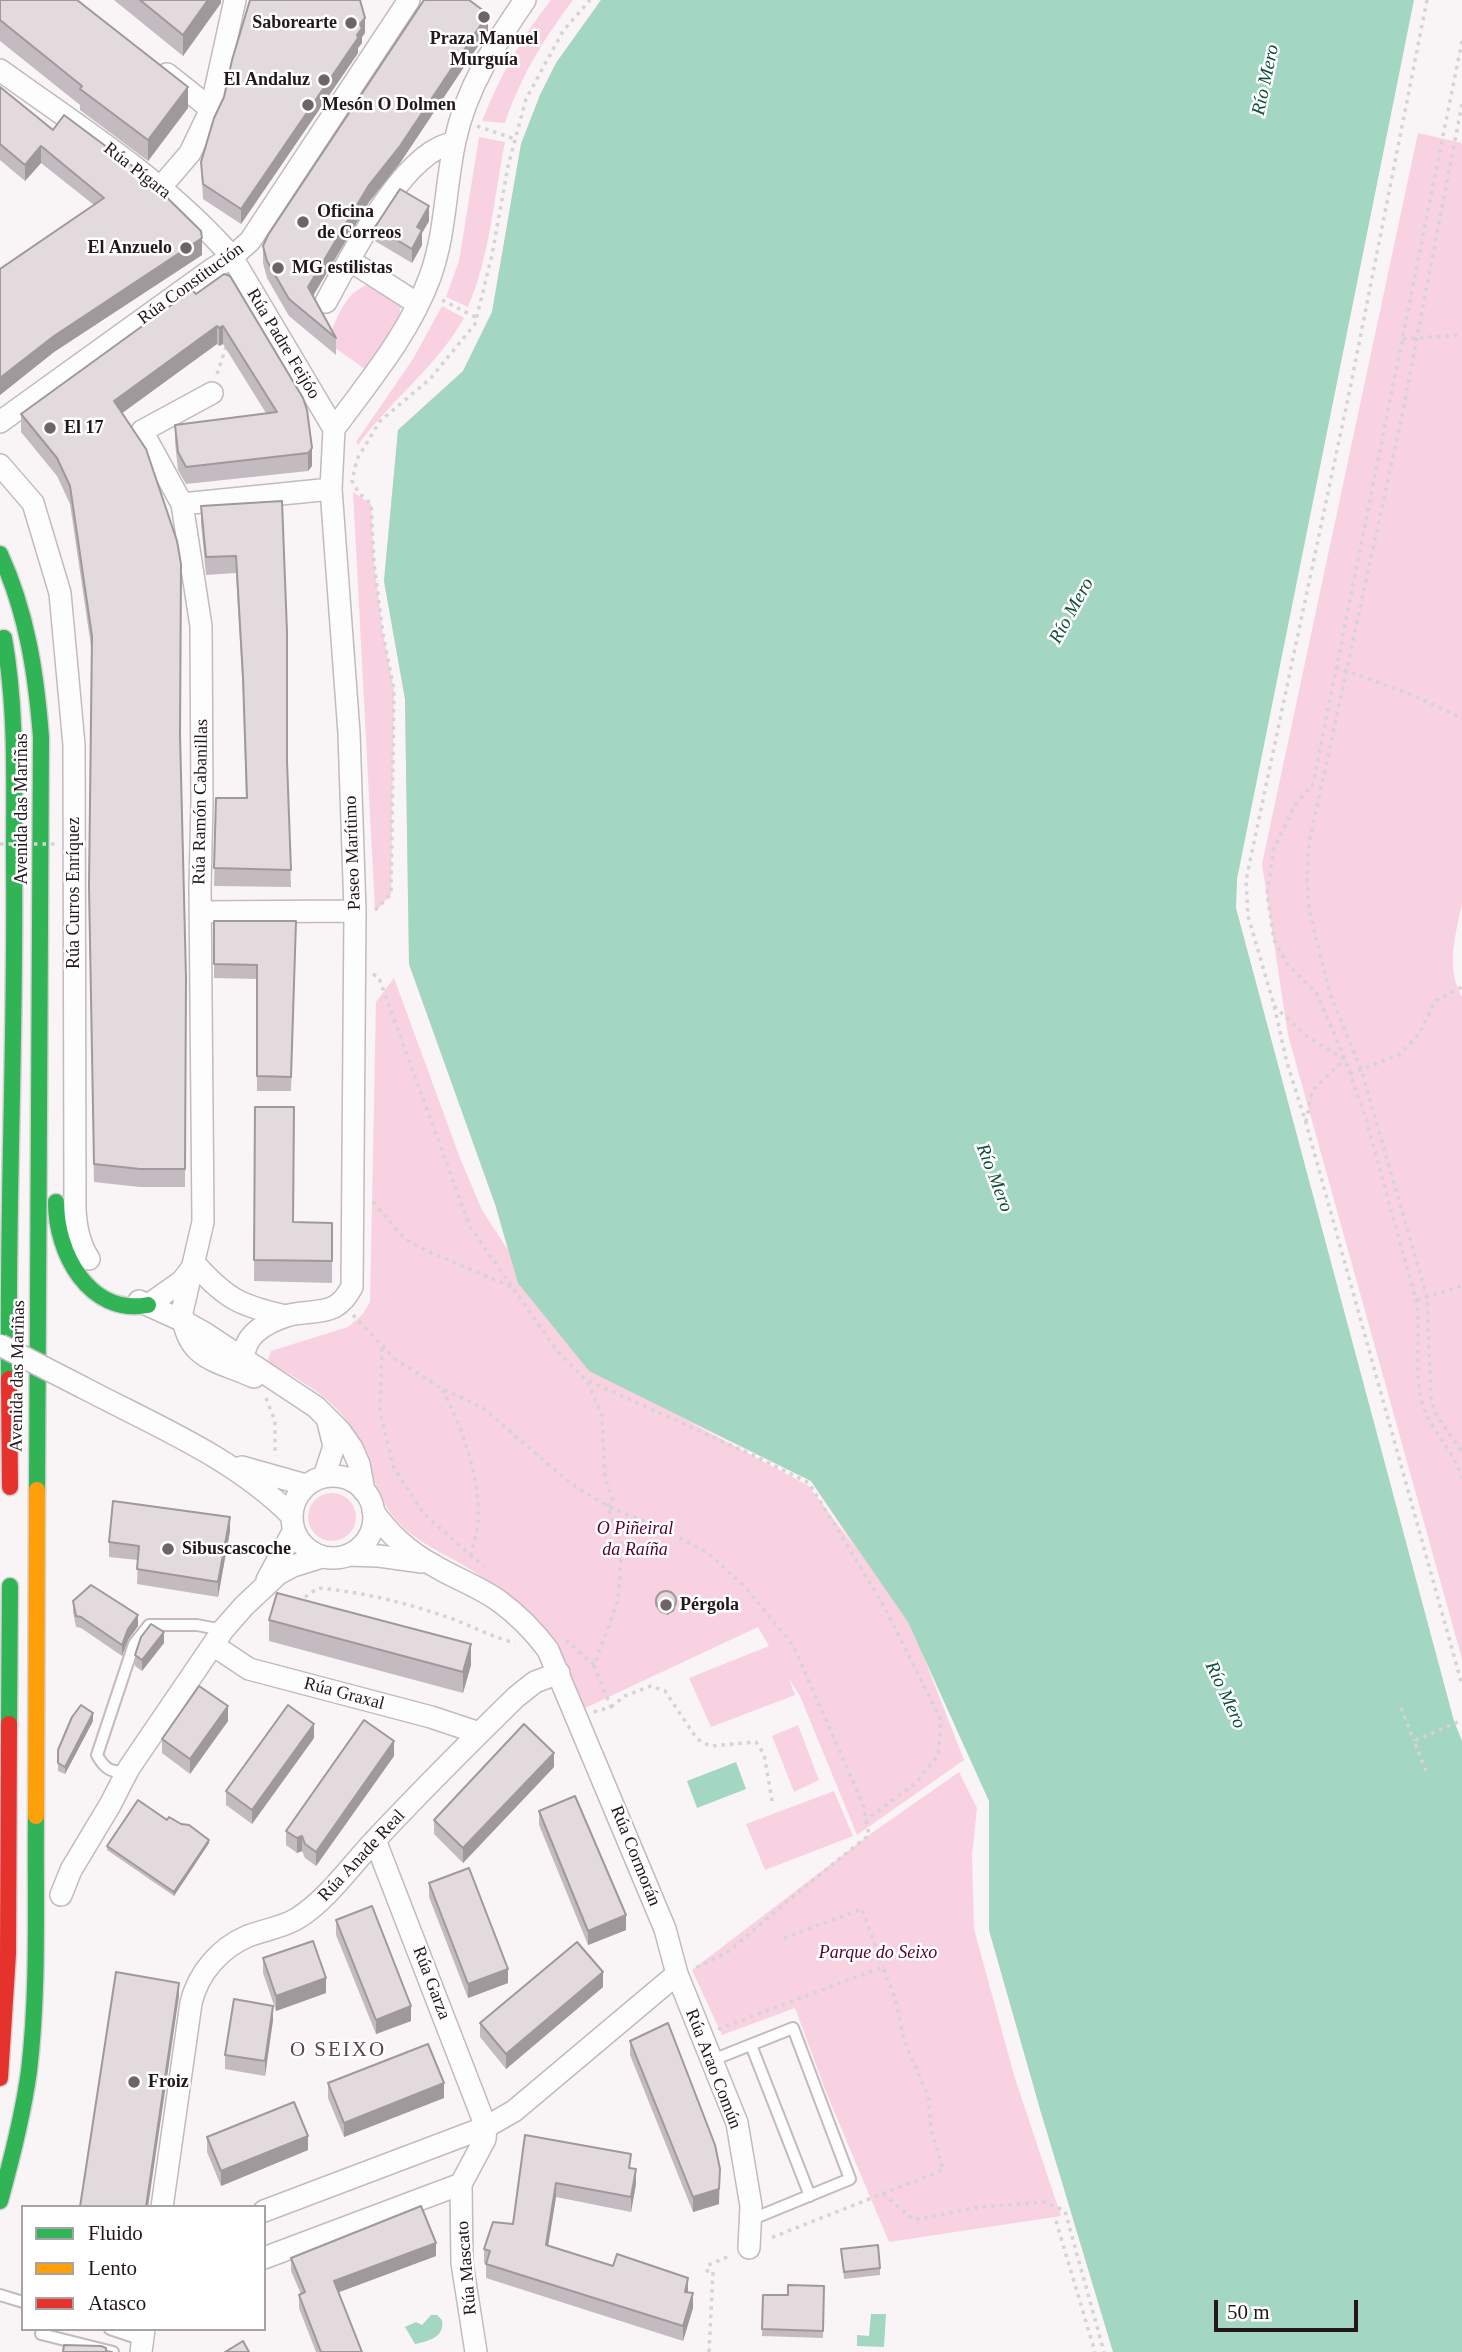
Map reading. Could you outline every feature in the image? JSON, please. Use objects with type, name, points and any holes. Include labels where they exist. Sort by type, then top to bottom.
[{"type":"highway","name":"Avenida das Mariñas","points":[[0,554],[27,624],[35,658],[41,737],[35,1957],[29,2066],[12,2158],[0,2202]]},
{"type":"highway","name":"Avenida das Mariñas","points":[[0,622],[10,673],[13,727],[15,916],[8,1305],[10,1507]]},
{"type":"highway","points":[[41,945],[51,986],[55,1077]]},
{"type":"highway","points":[[55,1184],[57,1226],[60,1242],[69,1260],[96,1292],[123,1307],[139,1309],[148,1305]]},
{"type":"highway","points":[[0,2078],[8,1954],[10,1576]]},
{"type":"highway","points":[[12,2158],[29,2124],[39,2086],[48,2028],[52,1969]]},
{"type":"street","points":[[160,188],[190,153],[211,109],[235,0]]},
{"type":"street","name":"Rúa Constitución","points":[[0,422],[200,277],[232,257],[250,241],[409,0]]},
{"type":"street","points":[[334,429],[401,337],[421,297],[443,232],[454,143],[460,121],[474,83],[496,43],[525,0]]},
{"type":"street","points":[[151,62],[211,109]]},
{"type":"street","name":"Rúa Pígara","points":[[0,69],[160,188],[212,234],[232,257]]},
{"type":"street","points":[[326,302],[377,211],[419,161],[444,144],[454,143]]},
{"type":"street","name":"Rúa Padre Feijóo","points":[[232,257],[334,429]]},
{"type":"street","points":[[349,260],[421,297]]},
{"type":"street","name":"Rúa Ramón Cabanillas","points":[[183,1321],[182,1312],[203,1222],[201,626],[182,504],[142,431],[212,393]]},
{"type":"street","name":"Paseo Marítimo","points":[[244,1359],[243,1349],[249,1336],[286,1316],[332,1309],[352,1287],[355,911],[349,733],[331,489],[334,429]]},
{"type":"street","name":"Rúa Curros Enríquez","points":[[0,465],[33,503],[60,593],[74,745],[76,1226],[82,1249],[106,1282],[124,1294],[183,1321],[292,1391]]},
{"type":"street","points":[[182,504],[331,489]]},
{"type":"street","points":[[201,912],[355,911]]},
{"type":"street","points":[[148,1305],[181,1281],[195,1264],[212,1283],[239,1303],[286,1316]]},
{"type":"street","points":[[0,1345],[221,1460],[279,1503],[293,1522],[304,1547],[322,1557],[348,1555],[366,1542],[373,1522],[373,1511],[364,1491],[359,1464],[340,1431],[316,1407],[292,1391],[200,1353],[185,1333],[183,1321]]},
{"type":"street","points":[[58,1903],[71,1870],[129,1768],[218,1637],[262,1587],[279,1560],[293,1522],[296,1499],[315,1481],[334,1446],[326,1417]]},
{"type":"street","points":[[221,1460],[315,1481],[346,1478],[364,1491]]},
{"type":"street","name":"Rúa Cormorán","points":[[373,1511],[401,1542],[431,1564],[497,1600],[536,1633],[548,1650],[665,1929],[677,1974]]},
{"type":"street","name":"Rúa Cormorán","points":[[348,1555],[406,1558],[431,1564]]},
{"type":"street","points":[[262,1587],[293,1566],[322,1557]]},
{"type":"street","name":"Rúa Graxal","points":[[218,1637],[249,1669],[431,1717],[479,1733]]},
{"type":"street","name":"Rúa Anade Real","points":[[162,2205],[194,1989],[208,1967],[225,1948],[295,1920],[317,1905],[375,1840],[479,1733],[526,1688],[559,1673]]},
{"type":"street","name":"Rúa Garza","points":[[375,1840],[485,2127]]},
{"type":"street","points":[[266,2210],[485,2127],[514,2111],[677,1974]]},
{"type":"street","name":"Rúa Arao Común","points":[[677,1974],[737,2123],[751,2206],[749,2248]]},
{"type":"street","points":[[266,2257],[461,2184],[485,2138],[485,2127]]},
{"type":"street","name":"Rúa Mascato","points":[[461,2184],[463,2263],[476,2352]]},
{"type":"lane","points":[[129,1768],[119,1772],[110,1770],[102,1764],[97,1755],[134,1644],[149,1625],[198,1625],[218,1637]]},
{"type":"lane","points":[[710,2061],[793,2028],[850,2179],[750,2220]]},
{"type":"lane","points":[[751,2045],[810,2196]]},
{"type":"lane","points":[[0,2295],[21,2301]]},
{"type":"lane","points":[[116,2331],[143,2340]]},
{"type":"lane","points":[[41,2334],[113,2352]]},
{"type":"path","points":[[355,911],[378,909],[391,894],[394,690],[383,634],[374,563],[371,504],[359,493],[352,481],[357,460],[380,421],[430,379],[475,324],[492,255],[508,166],[526,99],[563,31],[590,0]]},
{"type":"path","points":[[1427,0],[1352,384],[1246,880],[1248,916],[1274,1005],[1287,1063],[1462,1685]]},
{"type":"path","points":[[1462,41],[1313,784],[1295,806],[1274,848],[1267,894],[1274,940],[1288,965],[1316,992],[1345,1059],[1366,1119],[1416,1300],[1422,1404],[1432,1426],[1457,1461],[1462,1478]]},
{"type":"path","points":[[1462,104],[1398,433],[1309,843],[1307,878],[1309,909],[1330,994],[1361,1069],[1427,1297],[1431,1398],[1435,1413],[1462,1452]]},
{"type":"path","points":[[460,121],[515,139]]},
{"type":"path","points":[[421,297],[477,318]]},
{"type":"path","points":[[1403,339],[1462,335]]},
{"type":"path","points":[[212,393],[226,347]]},
{"type":"path","points":[[1336,667],[1410,694],[1462,718]]},
{"type":"path","points":[[0,844],[57,844]]},
{"type":"path","points":[[366,969],[379,978],[470,1227],[558,1352],[587,1381],[809,1483],[884,1606],[941,1720],[938,1755],[916,1783],[866,1820]]},
{"type":"path","points":[[1350,1074],[1400,1054],[1419,1034],[1435,1002],[1462,987]]},
{"type":"path","points":[[1274,1005],[1309,1038],[1345,1059]]},
{"type":"path","points":[[1306,1124],[1312,1091],[1345,1059]]},
{"type":"path","points":[[372,1201],[405,1239],[514,1288]]},
{"type":"path","points":[[1416,1300],[1462,1286]]},
{"type":"path","points":[[351,1314],[395,1359],[441,1388],[483,1408],[570,1483],[607,1506],[708,1553],[744,1586],[793,1646],[863,1804],[870,1835],[729,1951],[692,1970],[677,1974]]},
{"type":"path","points":[[383,1348],[380,1413],[394,1468]]},
{"type":"path","points":[[587,1381],[601,1416],[605,1477],[613,1502],[607,1506]]},
{"type":"path","points":[[441,1388],[452,1408],[475,1479],[478,1523],[471,1556]]},
{"type":"path","points":[[265,1394],[275,1421],[275,1462]]},
{"type":"path","points":[[607,1506],[622,1545],[618,1600],[594,1665],[611,1707]]},
{"type":"path","points":[[298,1602],[318,1588],[377,1597],[451,1618],[487,1635],[548,1650]]},
{"type":"path","points":[[577,1715],[611,1707],[625,1696],[651,1686],[665,1691],[697,1740],[710,1746],[756,1742],[764,1754],[772,1801]]},
{"type":"path","points":[[1401,1708],[1426,1771]]},
{"type":"path","points":[[1414,1741],[1460,1721]]},
{"type":"path","points":[[709,2352],[713,2271],[707,2271],[708,2264],[943,2170],[931,2128],[928,2096],[904,2040],[895,1998],[862,1909],[784,1938]]},
{"type":"path","points":[[700,2036],[883,1968]]},
{"type":"path","points":[[883,2194],[915,2220],[979,2207],[1044,2202],[1065,2211],[1104,2352]]},
{"type":"path","points":[[1056,2221],[1096,2352]]},
{"type":"green space","points":[[551,0],[573,0],[534,59],[505,123],[482,121],[512,58]]},
{"type":"green space","name":"O Piñeiral da Raíña","points":[[601,0],[936,1482],[1113,2352],[989,1930],[989,1801],[919,1645],[964,1760],[857,1835],[800,1696],[789,1679],[795,1695],[711,1727],[689,1678],[769,1646],[758,1627],[583,1709],[495,1588],[480,1575],[419,1540],[391,1514],[381,1497],[356,1434],[336,1408],[310,1387],[267,1362],[271,1351],[348,1327],[362,1315],[370,1302],[376,1002],[394,978],[460,1158],[482,1210],[508,1250],[495,1204],[409,964],[405,699],[384,581],[398,430],[463,371],[492,312],[521,144],[556,63]],"holes":[[[684,1419],[811,1481],[856,1549],[809,1486]]]},
{"type":"green space","points":[[1418,133],[1462,143],[1462,903],[1453,962],[1457,986],[1462,997],[1462,1659],[1288,1035],[1262,864]]},
{"type":"green space","points":[[479,137],[505,142],[482,267],[468,307],[446,297],[459,261]]},
{"type":"green space","points":[[367,285],[386,292],[401,307],[398,322],[366,370],[327,342],[347,301],[352,294]]},
{"type":"green space","points":[[442,306],[464,318],[441,352],[358,445],[356,442],[413,359]]},
{"type":"green space","points":[[353,492],[371,504],[374,563],[383,634],[394,690],[391,894],[375,910]]},
{"type":"green space","points":[[332,1493],[349,1500],[356,1517],[349,1534],[332,1541],[315,1534],[308,1517],[315,1500]]},
{"type":"green space","points":[[798,1725],[819,1780],[794,1792],[772,1736]]},
{"type":"green space","name":"Parque do Seixo","points":[[959,1772],[977,1808],[972,1855],[974,1929],[1014,2075],[1061,2216],[889,2242],[826,2092],[795,2008],[722,2035],[692,1970],[869,1835]]},
{"type":"green space","points":[[834,1791],[853,1836],[765,1870],[746,1824]]},
{"type":"water","name":"Río Mero","points":[[601,0],[1414,0],[1237,879],[1236,908],[1454,1721],[1462,1741],[1462,2352],[1113,2352],[989,1930],[989,1801],[908,1622],[811,1481],[589,1371],[518,1283],[495,1204],[409,964],[405,699],[384,581],[398,430],[463,371],[492,312],[521,144],[556,63]]},
{"type":"water","points":[[736,1762],[746,1789],[697,1808],[687,1781]]},
{"type":"water","points":[[871,2314],[886,2314],[884,2347],[857,2346],[857,2335],[869,2336]]},
{"type":"water","points":[[431,2315],[437,2315],[442,2320],[441,2330],[430,2340],[415,2344],[405,2327],[416,2322],[422,2325]]},
{"type":"building","points":[[0,0],[77,0],[188,87],[148,140],[80,89],[82,86],[0,20]]},
{"type":"building","points":[[140,0],[208,0],[183,35]]},
{"type":"building","points":[[250,0],[360,0],[365,18],[360,24],[362,28],[358,38],[241,209],[203,184],[201,162],[214,118],[224,97]]},
{"type":"building","points":[[424,0],[469,0],[488,14],[400,146],[369,185],[308,287],[336,338],[289,299],[267,261],[263,246]]},
{"type":"building","points":[[0,87],[53,130],[64,115],[143,174],[201,231],[202,238],[54,336],[0,378],[0,269],[104,198],[41,146],[25,165],[0,144]]},
{"type":"building","points":[[400,189],[429,206],[417,227],[422,230],[412,249],[375,227]]},
{"type":"building","points":[[224,274],[230,276],[303,398],[312,448],[308,453],[186,467],[178,452],[175,425],[277,412],[223,326],[217,326],[114,401],[146,449],[177,541],[181,564],[180,734],[186,978],[185,1169],[140,1169],[94,1164],[89,886],[92,636],[70,486],[57,458],[21,414],[192,290],[196,294]]},
{"type":"building","points":[[282,501],[291,870],[214,868],[216,798],[247,798],[243,677],[236,556],[206,557],[201,506]]},
{"type":"building","points":[[214,921],[296,921],[291,1077],[257,1076],[257,965],[214,964]]},
{"type":"building","points":[[255,1107],[294,1107],[293,1222],[332,1223],[332,1261],[254,1260]]},
{"type":"building","name":"Sibuscascoche","points":[[113,1501],[230,1517],[218,1582],[137,1569],[139,1546],[109,1542]]},
{"type":"building","points":[[91,1585],[138,1615],[128,1629],[122,1645],[76,1616],[73,1601]]},
{"type":"building","name":"Pérgola","points":[[666,1591],[673,1594],[676,1601],[673,1608],[666,1611],[659,1608],[656,1601],[659,1594]]},
{"type":"building","points":[[277,1593],[471,1644],[463,1672],[269,1620]]},
{"type":"building","points":[[151,1624],[164,1632],[142,1660],[135,1655],[141,1637]]},
{"type":"building","points":[[199,1686],[228,1706],[190,1759],[162,1739]]},
{"type":"building","points":[[81,1705],[93,1713],[65,1767],[58,1763],[58,1750],[72,1717]]},
{"type":"building","points":[[288,1705],[314,1724],[252,1810],[226,1791]]},
{"type":"building","points":[[364,1720],[394,1741],[316,1852],[305,1844],[302,1836],[297,1838],[286,1831]]},
{"type":"building","points":[[524,1724],[554,1753],[463,1848],[434,1820]]},
{"type":"building","points":[[575,1796],[626,1915],[588,1931],[539,1811]]},
{"type":"building","points":[[138,1800],[167,1820],[169,1817],[189,1825],[209,1840],[174,1892],[107,1846]]},
{"type":"building","points":[[469,1868],[508,1969],[468,1984],[429,1883]]},
{"type":"building","points":[[372,1906],[411,2006],[376,2020],[336,1920]]},
{"type":"building","points":[[313,1941],[326,1978],[276,1996],[263,1958]]},
{"type":"building","points":[[577,1942],[603,1972],[506,2054],[480,2023]]},
{"type":"building","name":"Froiz","points":[[116,1972],[179,1983],[146,2205],[80,2205]]},
{"type":"building","points":[[234,1999],[273,2006],[265,2061],[225,2055]]},
{"type":"building","points":[[668,2023],[715,2145],[720,2169],[719,2189],[693,2197],[630,2041]]},
{"type":"building","points":[[428,2044],[444,2083],[344,2123],[328,2083]]},
{"type":"building","points":[[294,2102],[308,2136],[221,2171],[207,2137]]},
{"type":"building","points":[[525,2135],[631,2154],[629,2168],[636,2169],[631,2197],[556,2183],[546,2245],[613,2266],[617,2254],[688,2278],[685,2292],[693,2293],[683,2326],[486,2264],[490,2251],[484,2249],[493,2222],[513,2224]]},
{"type":"building","points":[[421,2206],[436,2243],[334,2281],[362,2352],[321,2352],[299,2295],[305,2292],[291,2258]]},
{"type":"building","points":[[878,2245],[880,2268],[844,2272],[841,2249]]},
{"type":"building","points":[[788,2285],[824,2286],[823,2331],[762,2329],[763,2295],[788,2295]]},
{"type":"building","points":[[243,2341],[249,2352],[225,2352]]},
{"type":"building","points":[[64,2345],[101,2346],[112,2352],[63,2352]]},
{"type":"traffic: fast","points":[[0,554],[24,621],[41,737],[37,1490]]},
{"type":"traffic: fast","points":[[4,638],[11,693],[14,776],[9,1379]]},
{"type":"traffic: fast","points":[[56,1202],[62,1241],[80,1277],[93,1291],[109,1301],[127,1306],[148,1305]]},
{"type":"traffic: fast","points":[[9,1724],[10,1586]]},
{"type":"traffic: fast","points":[[0,2201],[24,2104],[32,2039],[36,1816]]},
{"type":"traffic: slow","points":[[36,1816],[37,1490]]},
{"type":"traffic: jam","points":[[9,1379],[10,1487]]},
{"type":"traffic: jam","points":[[0,2078],[8,1954],[9,1724]]},
{"type":"place","name":"Praza Manuel Murguía","points":[[484,17]]},
{"type":"place","name":"Saborearte","points":[[351,23]]},
{"type":"place","name":"El Andaluz","points":[[324,80]]},
{"type":"place","name":"Mesón O Dolmen","points":[[308,105]]},
{"type":"place","name":"Oficina de Correos","points":[[303,222]]},
{"type":"place","name":"El Anzuelo","points":[[186,248]]},
{"type":"place","name":"MG estilistas","points":[[278,268]]},
{"type":"place","name":"El 17","points":[[50,428]]},
{"type":"place","name":"Sibuscascoche","points":[[168,1549]]},
{"type":"place","name":"Pérgola","points":[[666,1605]]},
{"type":"place","name":"Froiz","points":[[134,2082]]},
{"type":"district","name":"O SEIXO","points":[[338,2050]]}]
